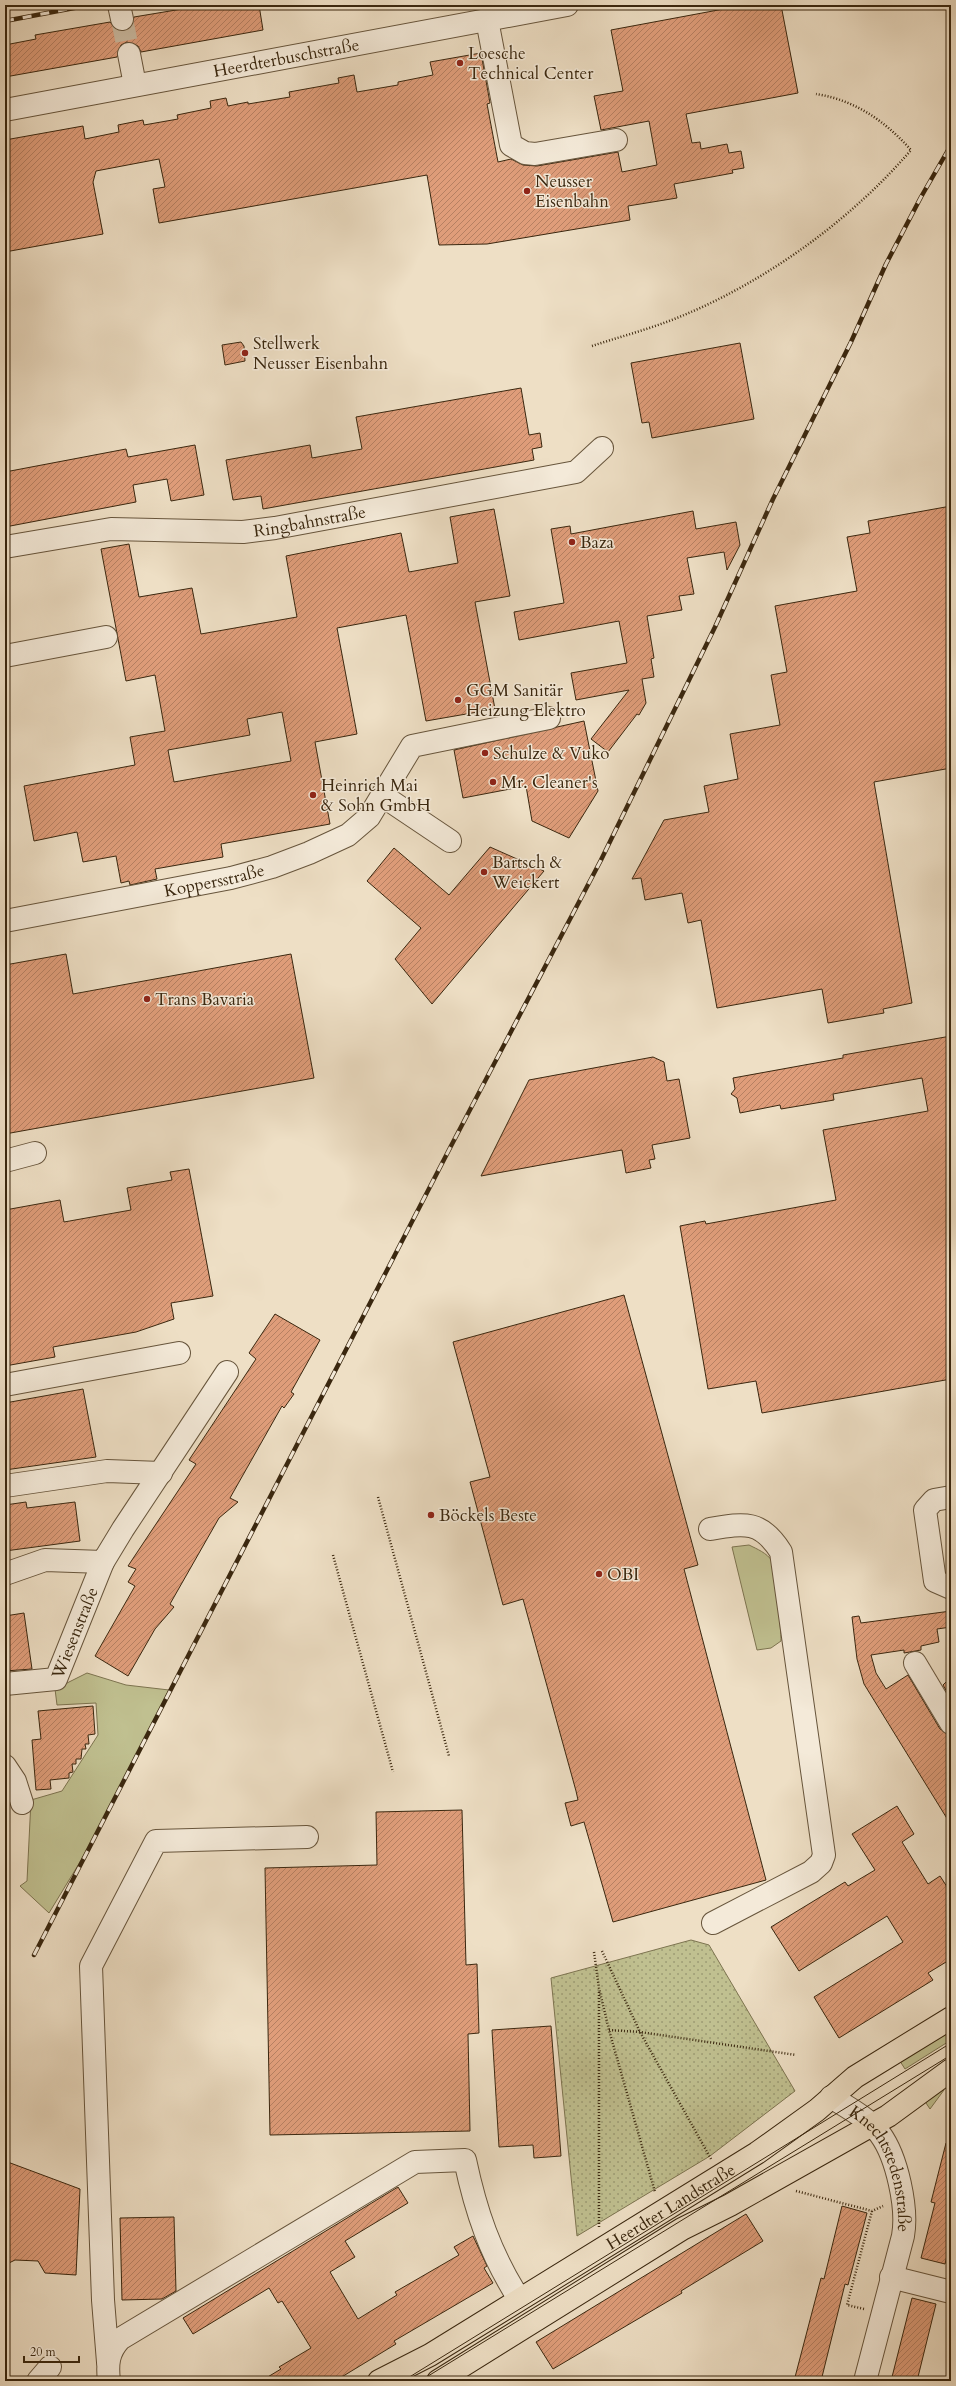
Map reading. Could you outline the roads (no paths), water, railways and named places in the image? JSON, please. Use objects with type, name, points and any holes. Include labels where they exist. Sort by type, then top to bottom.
[{"type":"main road","name":"Heerdter Landstraße","points":[[379,2381],[430,2355],[721,2176],[785,2134],[855,2077],[951,2018]]},
{"type":"main road","name":"Heerdter Landstraße","points":[[438,2381],[682,2229],[730,2205],[776,2177],[871,2125],[912,2100],[951,2070]]},
{"type":"street","name":"Heerdterbuschstraße","points":[[5,110],[567,5]]},
{"type":"street","points":[[487,20],[511,145],[525,153],[535,154],[616,140]]},
{"type":"street","points":[[129,54],[136,85]]},
{"type":"street","name":"Ringbahnstraße","points":[[5,547],[111,529],[243,532],[275,528],[576,472],[602,448]]},
{"type":"street","points":[[5,656],[106,637]]},
{"type":"street","name":"Koppersstraße","points":[[5,921],[231,878],[272,867],[348,835],[369,817],[412,746],[549,718]]},
{"type":"street","points":[[387,788],[450,841]]},
{"type":"street","points":[[5,1161],[35,1153]]},
{"type":"street","points":[[5,1385],[179,1353]]},
{"type":"street","name":"Wiesenstraße","points":[[5,1684],[56,1679],[103,1562],[227,1372]]},
{"type":"street","points":[[5,1486],[107,1471],[161,1473]]},
{"type":"street","points":[[951,1497],[934,1500],[925,1510],[935,1582],[951,1588]]},
{"type":"street","points":[[710,1529],[738,1524],[759,1529],[771,1536],[781,1552],[824,1855],[821,1863],[810,1872],[713,1923]]},
{"type":"street","name":"Wiesenstraße","points":[[5,1574],[45,1560],[103,1562]]},
{"type":"street","points":[[915,1664],[951,1723]]},
{"type":"street","points":[[5,1766],[15,1781],[22,1803]]},
{"type":"street","points":[[108,2371],[103,2300],[91,1966],[156,1841],[306,1837]]},
{"type":"street","name":"Knechtstedenstraße","points":[[831,2097],[880,2133],[890,2154],[902,2198],[905,2223],[865,2381]]},
{"type":"street","points":[[108,2371],[110,2353],[120,2339],[415,2162],[465,2160],[482,2226],[501,2271],[519,2300]]},
{"type":"street","points":[[891,2278],[951,2292]]},
{"type":"tunnel","points":[[122,19],[129,54]]},
{"type":"tram line","points":[[403,2381],[951,2043]]},
{"type":"tram line","points":[[420,2381],[951,2055]]},
{"type":"railway","points":[[5,21],[90,5]]},
{"type":"railway","points":[[34,1955],[451,1146],[601,860],[715,627],[773,499],[851,342],[886,264],[921,197],[951,145]]},
{"type":"place","name":"Loesche Technical Center","points":[[460,63]]},
{"type":"place","name":"Neusser Eisenbahn","points":[[527,191]]},
{"type":"place","name":"Stellwerk Neusser Eisenbahn","points":[[245,353]]},
{"type":"place","name":"Baza","points":[[572,542]]},
{"type":"place","name":"GGM Sanitär Heizung Elektro","points":[[458,700]]},
{"type":"place","name":"Schulze & Vuko","points":[[485,753]]},
{"type":"place","name":"Mr. Cleaner's","points":[[493,782]]},
{"type":"place","name":"Heinrich Mai & Sohn GmbH","points":[[313,795]]},
{"type":"place","name":"Bartsch & Weickert","points":[[484,872]]},
{"type":"place","name":"Trans Bavaria","points":[[147,999]]},
{"type":"place","name":"Böckels Beste","points":[[431,1515]]},
{"type":"place","name":"OBI","points":[[599,1574]]}]
